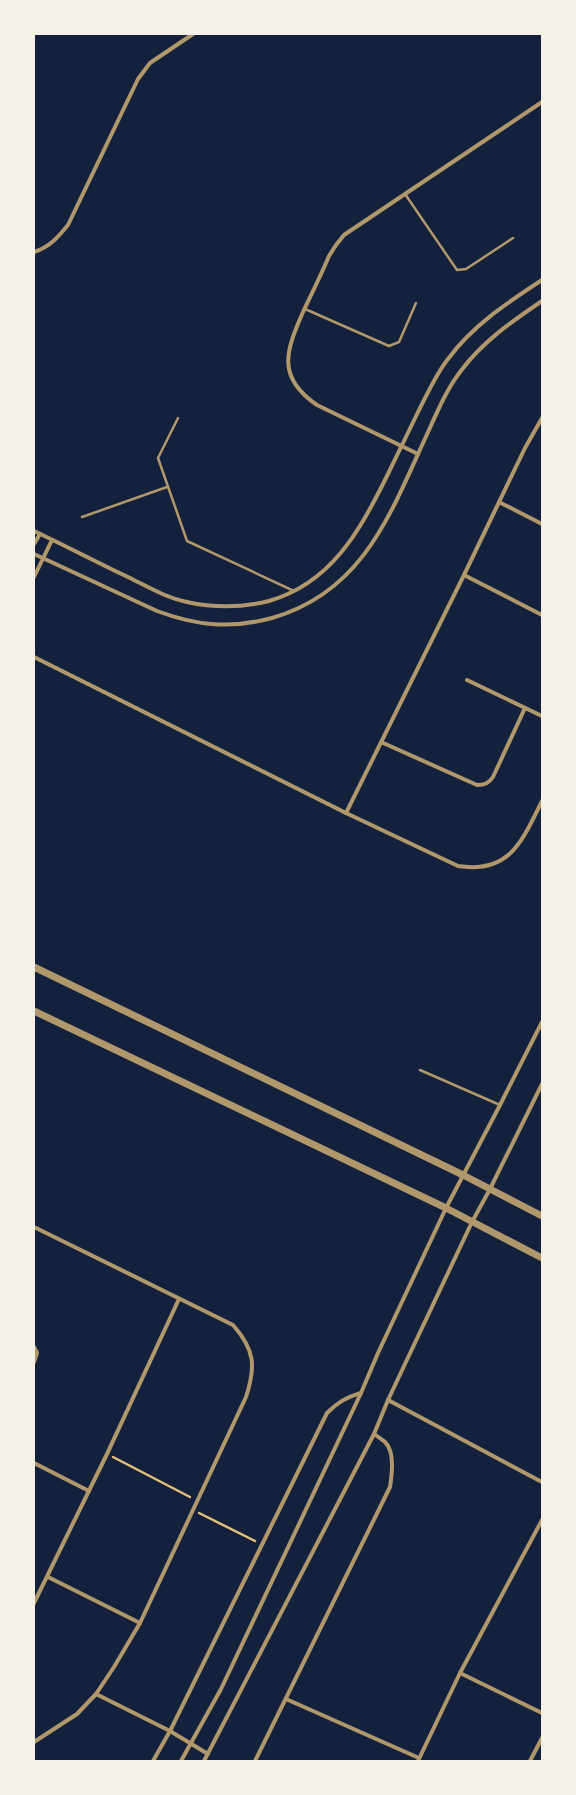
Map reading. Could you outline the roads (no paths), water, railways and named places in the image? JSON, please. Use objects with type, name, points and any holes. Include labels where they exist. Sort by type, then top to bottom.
[{"type":"street","points":[[34,252],[56,240],[68,225],[138,79],[150,63],[194,34]]},
{"type":"street","points":[[418,454],[317,405],[304,396],[294,384],[288,369],[288,353],[292,338],[336,244],[355,226],[542,102]]},
{"type":"street","points":[[34,531],[162,594],[185,602],[208,606],[233,607],[257,604],[294,591],[317,576],[344,550],[373,503],[431,385],[447,359],[467,336],[489,316],[542,280]]},
{"type":"street","points":[[34,554],[178,619],[199,624],[221,625],[254,623],[286,614],[315,599],[338,584],[358,564],[374,542],[385,522],[444,398],[459,372],[478,350],[500,330],[542,301]]},
{"type":"street","points":[[346,813],[525,448],[542,418]]},
{"type":"street","points":[[499,502],[542,524]]},
{"type":"street","points":[[34,544],[40,534]]},
{"type":"street","points":[[34,577],[52,540]]},
{"type":"street","points":[[464,574],[542,615]]},
{"type":"street","points":[[34,657],[346,813],[458,866],[471,868],[484,867],[497,863],[509,856],[518,847],[525,836],[542,801]]},
{"type":"street","points":[[467,680],[542,716]]},
{"type":"street","points":[[382,742],[478,785],[482,785],[490,781],[493,777],[525,708]]},
{"type":"street","points":[[34,967],[462,1175],[542,1216]]},
{"type":"street","points":[[34,1011],[446,1208],[542,1258]]},
{"type":"street","points":[[181,1761],[224,1682],[361,1393],[378,1353],[462,1175],[500,1105],[542,1022]]},
{"type":"street","points":[[204,1761],[374,1434],[388,1400],[472,1222],[542,1084]]},
{"type":"street","points":[[34,1227],[233,1326],[242,1336],[249,1349],[252,1364],[252,1378],[246,1397],[140,1623],[96,1694],[77,1714],[34,1742]]},
{"type":"street","points":[[34,1603],[107,1454],[179,1299]]},
{"type":"street","points":[[34,1347],[37,1353],[34,1362]]},
{"type":"street","points":[[153,1761],[170,1731],[263,1545],[327,1413],[335,1404],[345,1398],[361,1393]]},
{"type":"street","points":[[388,1400],[542,1482]]},
{"type":"street","points":[[255,1761],[390,1487],[392,1464],[390,1453],[386,1442],[374,1434]]},
{"type":"street","points":[[34,1462],[89,1491]]},
{"type":"street","points":[[286,1699],[418,1760],[460,1673],[542,1520]]},
{"type":"street","points":[[48,1577],[140,1623]]},
{"type":"street","points":[[34,1592],[38,1595]]},
{"type":"street","points":[[460,1673],[542,1713]]},
{"type":"street","points":[[96,1694],[170,1731],[208,1754]]},
{"type":"street","points":[[530,1761],[542,1738]]},
{"type":"lane","points":[[404,193],[457,270],[466,269],[513,238]]},
{"type":"lane","points":[[305,309],[389,346],[399,342],[416,304]]},
{"type":"lane","points":[[178,418],[158,458],[187,541],[294,591]]},
{"type":"lane","points":[[82,517],[167,487]]},
{"type":"lane","points":[[420,1070],[500,1105]]}]
